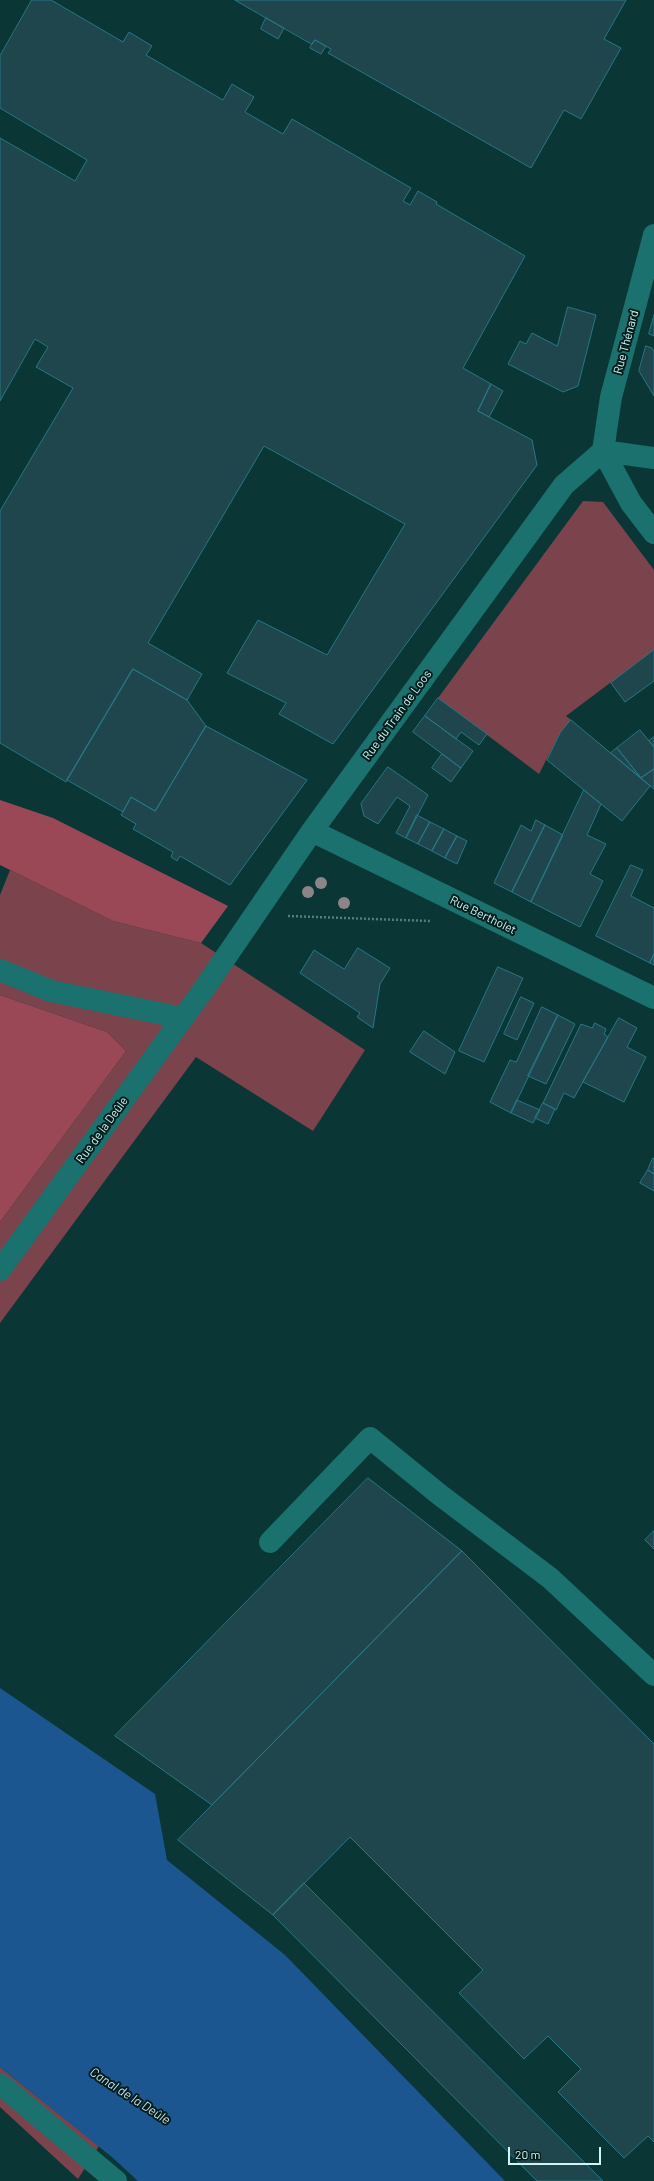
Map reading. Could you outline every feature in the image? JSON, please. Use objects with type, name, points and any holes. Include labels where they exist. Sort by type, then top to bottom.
[{"type":"street","name":"Rue Thénard","points":[[603,450],[611,397],[654,234]]},
{"type":"street","points":[[603,450],[654,458]]},
{"type":"street","points":[[603,450],[631,503],[654,533]]},
{"type":"street","name":"Rue du Train de Loos","points":[[204,989],[312,831],[564,485],[603,450]]},
{"type":"street","name":"Rue Bertholet","points":[[312,831],[654,998]]},
{"type":"street","points":[[0,970],[51,991],[183,1018]]},
{"type":"street","name":"Rue de la Deûle","points":[[0,1270],[204,989]]},
{"type":"street","points":[[270,1542],[370,1438],[440,1495],[550,1578],[654,1675]]},
{"type":"street","points":[[0,2084],[116,2181]]},
{"type":"path","points":[[254,914],[437,921]]},
{"type":"shaded area","points":[[583,501],[603,502],[654,570],[654,650],[566,716],[571,720],[560,733],[539,774],[438,698]]},
{"type":"shaded area","points":[[0,800],[53,818],[228,906],[201,943],[113,921],[0,865]]},
{"type":"shaded area","points":[[10,870],[113,921],[201,943],[365,1050],[313,1131],[196,1057],[0,1323],[0,1222],[126,1051],[107,1032],[0,995],[0,895]]},
{"type":"shaded area","points":[[0,995],[107,1032],[126,1051],[0,1222]]},
{"type":"shaded area","points":[[0,2067],[99,2146],[78,2179],[0,2107]]},
{"type":"water","name":"Canal de la Deûle","points":[[0,1688],[155,1794],[167,1860],[285,1955],[505,2181],[138,2181],[113,2158],[0,2067]]},
{"type":"building","points":[[32,0],[51,0],[123,42],[129,32],[152,46],[146,55],[223,100],[232,84],[254,97],[245,112],[283,134],[292,119],[411,188],[403,201],[410,205],[418,191],[437,202],[436,204],[525,256],[463,368],[491,384],[478,411],[532,440],[537,465],[333,744],[279,714],[286,703],[227,673],[258,620],[327,655],[405,524],[264,446],[148,643],[202,674],[187,700],[133,669],[66,782],[0,743],[0,511],[73,388],[36,367],[48,347],[35,339],[0,401],[0,138],[75,181],[87,160],[0,108],[0,56]]},
{"type":"building","points":[[235,0],[626,0],[604,39],[621,48],[581,119],[564,110],[531,168],[328,53],[331,49],[315,40],[312,44]]},
{"type":"building","points":[[266,18],[284,28],[278,39],[261,29]]},
{"type":"building","points":[[315,40],[326,46],[321,54],[310,48]]},
{"type":"building","points":[[568,307],[596,315],[578,386],[563,392],[508,364],[520,341],[526,344],[532,333],[557,346]]},
{"type":"building","points":[[654,315],[654,336],[649,334]]},
{"type":"building","points":[[646,346],[652,348],[654,352],[654,396],[639,371]]},
{"type":"building","points":[[491,384],[503,391],[489,417],[478,411]]},
{"type":"building","points":[[654,650],[654,681],[625,702],[611,683]]},
{"type":"building","points":[[133,669],[187,700],[206,726],[155,811],[131,797],[123,812],[67,780]]},
{"type":"building","points":[[438,698],[487,734],[479,745],[461,732],[456,739],[425,716]]},
{"type":"building","points":[[425,716],[473,751],[461,768],[413,732]]},
{"type":"building","points":[[571,720],[650,786],[622,821],[547,760],[560,733]]},
{"type":"building","points":[[206,726],[307,780],[230,885],[180,856],[177,861],[171,857],[173,852],[133,829],[136,824],[121,815],[131,797],[155,811]]},
{"type":"building","points":[[640,730],[654,747],[654,769],[641,778],[617,748]]},
{"type":"building","points":[[654,737],[654,747],[649,741]]},
{"type":"building","points":[[617,748],[641,778],[611,753]]},
{"type":"building","points":[[442,754],[461,768],[451,782],[432,768]]},
{"type":"building","points":[[388,767],[428,795],[406,838],[396,833],[410,806],[397,797],[378,824],[364,816],[361,804]]},
{"type":"building","points":[[654,769],[654,789],[641,778]]},
{"type":"building","points":[[584,790],[601,804],[587,835],[606,844],[590,874],[603,881],[580,927],[531,902]]},
{"type":"building","points":[[417,815],[430,822],[418,844],[406,838]]},
{"type":"building","points":[[536,820],[545,825],[512,892],[494,883],[521,825],[531,831]]},
{"type":"building","points":[[430,822],[444,829],[432,851],[418,844]]},
{"type":"building","points":[[545,825],[563,835],[531,902],[512,892]]},
{"type":"building","points":[[444,829],[457,836],[445,858],[432,851]]},
{"type":"building","points":[[457,836],[467,841],[457,864],[445,858]]},
{"type":"building","points":[[631,865],[643,870],[631,896],[654,908],[654,954],[650,963],[596,936]]},
{"type":"building","points":[[358,948],[390,968],[380,984],[373,1028],[357,1017],[360,1013],[300,973],[314,950],[344,969]]},
{"type":"building","points":[[654,954],[654,965],[650,963]]},
{"type":"building","points":[[498,967],[523,978],[484,1062],[459,1051]]},
{"type":"building","points":[[521,997],[534,1003],[517,1040],[504,1034]]},
{"type":"building","points":[[542,1007],[558,1015],[511,1113],[490,1102],[510,1060],[516,1062]]},
{"type":"building","points":[[558,1015],[575,1024],[546,1084],[528,1076]]},
{"type":"building","points":[[619,1018],[637,1028],[627,1047],[646,1057],[624,1102],[583,1082]]},
{"type":"building","points":[[595,1023],[606,1029],[604,1034],[608,1037],[574,1098],[564,1093],[556,1110],[543,1103],[581,1024],[592,1028]]},
{"type":"building","points":[[424,1031],[455,1052],[445,1074],[410,1052]]},
{"type":"building","points":[[517,1100],[540,1110],[533,1123],[511,1113]]},
{"type":"building","points":[[543,1103],[555,1109],[548,1124],[535,1118]]},
{"type":"building","points":[[653,1158],[654,1159],[654,1174],[648,1170]]},
{"type":"building","points":[[648,1170],[654,1174],[654,1191],[640,1183]]},
{"type":"building","points":[[368,1478],[462,1551],[212,1805],[115,1736]]},
{"type":"building","points":[[654,1531],[654,1549],[645,1540]]},
{"type":"building","points":[[462,1551],[654,1744],[654,2142],[648,2136],[624,2158],[558,2092],[581,2069],[548,2036],[524,2059],[459,1993],[483,1970],[350,1837],[273,1915],[178,1840]]},
{"type":"building","points":[[304,1883],[603,2181],[537,2181],[273,1915]]}]
